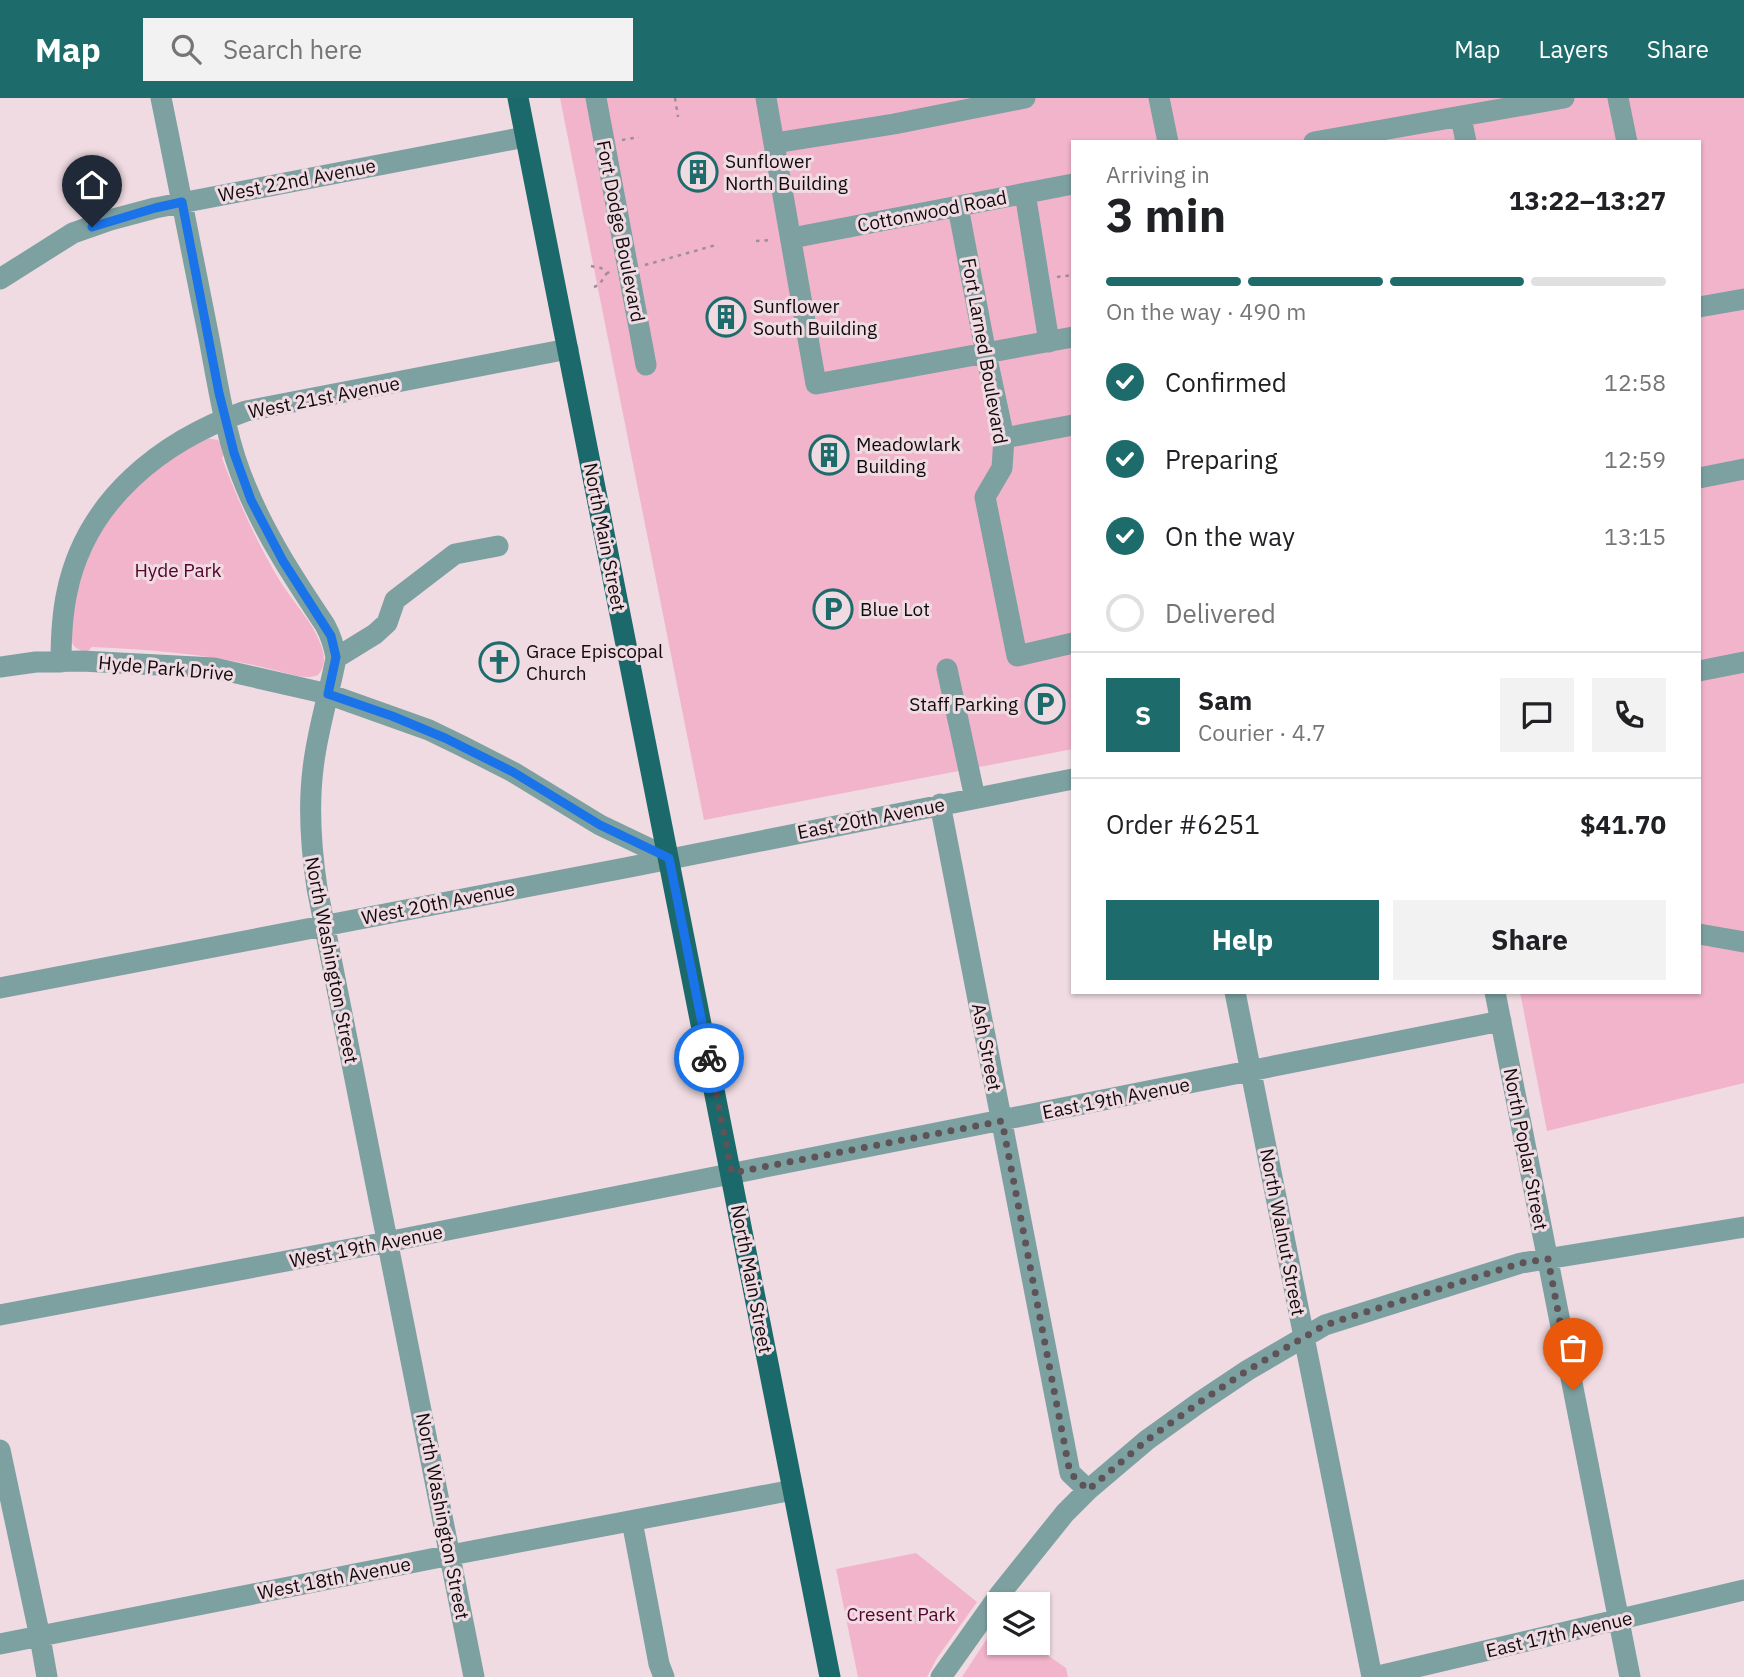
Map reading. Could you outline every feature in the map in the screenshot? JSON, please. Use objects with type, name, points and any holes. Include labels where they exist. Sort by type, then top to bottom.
[{"type":"main road","name":"North Main Street","points":[[518,98],[830,1677]]},
{"type":"street","points":[[161,98],[234,453],[254,505],[283,561],[331,636],[336,657],[375,634],[387,623],[395,600],[455,554],[498,546]]},
{"type":"street","name":"Fort Dodge Boulevard","points":[[596,98],[646,365]]},
{"type":"street","points":[[766,98],[816,384],[1071,337]]},
{"type":"street","points":[[775,143],[894,124],[1025,98]]},
{"type":"street","points":[[1159,98],[1168,140]]},
{"type":"street","points":[[1325,140],[1564,98]]},
{"type":"street","points":[[1618,98],[1627,140]]},
{"type":"street","points":[[1461,117],[1466,140]]},
{"type":"street","name":"West 22nd Avenue","points":[[0,279],[73,233],[110,220],[182,202],[525,137]]},
{"type":"street","name":"Cottonwood Road","points":[[792,238],[1071,184]]},
{"type":"street","points":[[1025,193],[1049,342]]},
{"type":"street","name":"Fort Larned Boulevard","points":[[958,207],[1003,438],[1002,468],[985,497],[1017,656],[1071,643]]},
{"type":"street","points":[[1701,307],[1744,299]]},
{"type":"street","name":"West 21st Avenue","points":[[61,662],[64,607],[80,552],[105,508],[125,483],[151,460],[175,444],[225,418],[246,411],[568,349]]},
{"type":"street","points":[[1003,438],[1071,425]]},
{"type":"street","points":[[1701,478],[1744,469]]},
{"type":"street","name":"North Washington Street","points":[[336,657],[316,750],[311,798],[311,847],[324,925],[474,1677]]},
{"type":"street","name":"Hyde Park Drive","points":[[0,667],[61,662],[214,668],[328,694],[451,740],[513,772],[600,825],[669,858]]},
{"type":"street","points":[[1701,671],[1744,662]]},
{"type":"street","points":[[947,669],[975,798]]},
{"type":"street","name":"East 20th Avenue","points":[[669,858],[1071,779]]},
{"type":"street","name":"Ash Street","points":[[940,804],[1070,1473],[1088,1490]]},
{"type":"street","name":"West 20th Avenue","points":[[0,988],[669,858]]},
{"type":"street","points":[[1701,934],[1744,942]]},
{"type":"street","name":"North Walnut Street","points":[[1235,994],[1373,1677]]},
{"type":"street","name":"North Poplar Street","points":[[1495,994],[1630,1677]]},
{"type":"street","name":"East 19th Avenue","points":[[732,1173],[1501,1021]]},
{"type":"street","name":"West 19th Avenue","points":[[0,1315],[732,1173]]},
{"type":"street","points":[[941,1677],[1000,1594],[1065,1513],[1088,1490],[1147,1440],[1248,1370],[1325,1325],[1521,1263],[1744,1227]]},
{"type":"street","points":[[0,1450],[47,1677]]},
{"type":"street","name":"West 18th Avenue","points":[[0,1644],[793,1490]]},
{"type":"street","points":[[632,1521],[659,1664],[664,1677]]},
{"type":"street","name":"East 17th Avenue","points":[[1373,1677],[1744,1590]]},
{"type":"path","points":[[675,98],[678,117]]},
{"type":"path","points":[[628,269],[716,245]]},
{"type":"path","points":[[591,266],[601,268],[607,273],[599,285],[594,287]]},
{"type":"green space","points":[[560,98],[1744,98],[1744,1083],[1547,1131],[1520,994],[1701,994],[1701,140],[1071,140],[1071,749],[704,820]]},
{"type":"green space","name":"Hyde Park","points":[[206,438],[218,440],[222,445],[225,452],[222,458],[255,536],[280,581],[317,636],[324,661],[318,675],[301,677],[248,664],[182,654],[92,647],[86,651],[74,646],[71,628],[79,586],[90,553],[104,528],[140,482],[167,461]]},
{"type":"green space","name":"Cresent Park","points":[[916,1553],[977,1602],[937,1658],[927,1677],[858,1677],[836,1569]]},
{"type":"green space","name":"Cresent Park","points":[[987,1639],[987,1655],[1047,1655],[1066,1668],[1068,1677],[962,1677]]},
{"type":"way so far","points":[[709,1058],[732,1173],[1002,1121],[1070,1473],[1088,1490],[1147,1440],[1200,1402],[1325,1325],[1521,1263],[1548,1259],[1573,1390]]},
{"type":"place","name":"Sunflower North Building","points":[[698,172]]},
{"type":"place","name":"Sunflower South Building","points":[[726,317]]},
{"type":"place","name":"Meadowlark Building","points":[[829,455]]},
{"type":"place","name":"Blue Lot","points":[[833,609]]},
{"type":"place","name":"Grace Episcopal Church","points":[[499,662]]},
{"type":"place","name":"Staff Parking","points":[[1045,704]]},
{"type":"route","points":[[92,227],[182,202],[219,393],[234,453],[258,515],[283,561],[331,636],[336,657],[328,694],[429,730],[513,772],[600,825],[669,858],[709,1058]]}]
